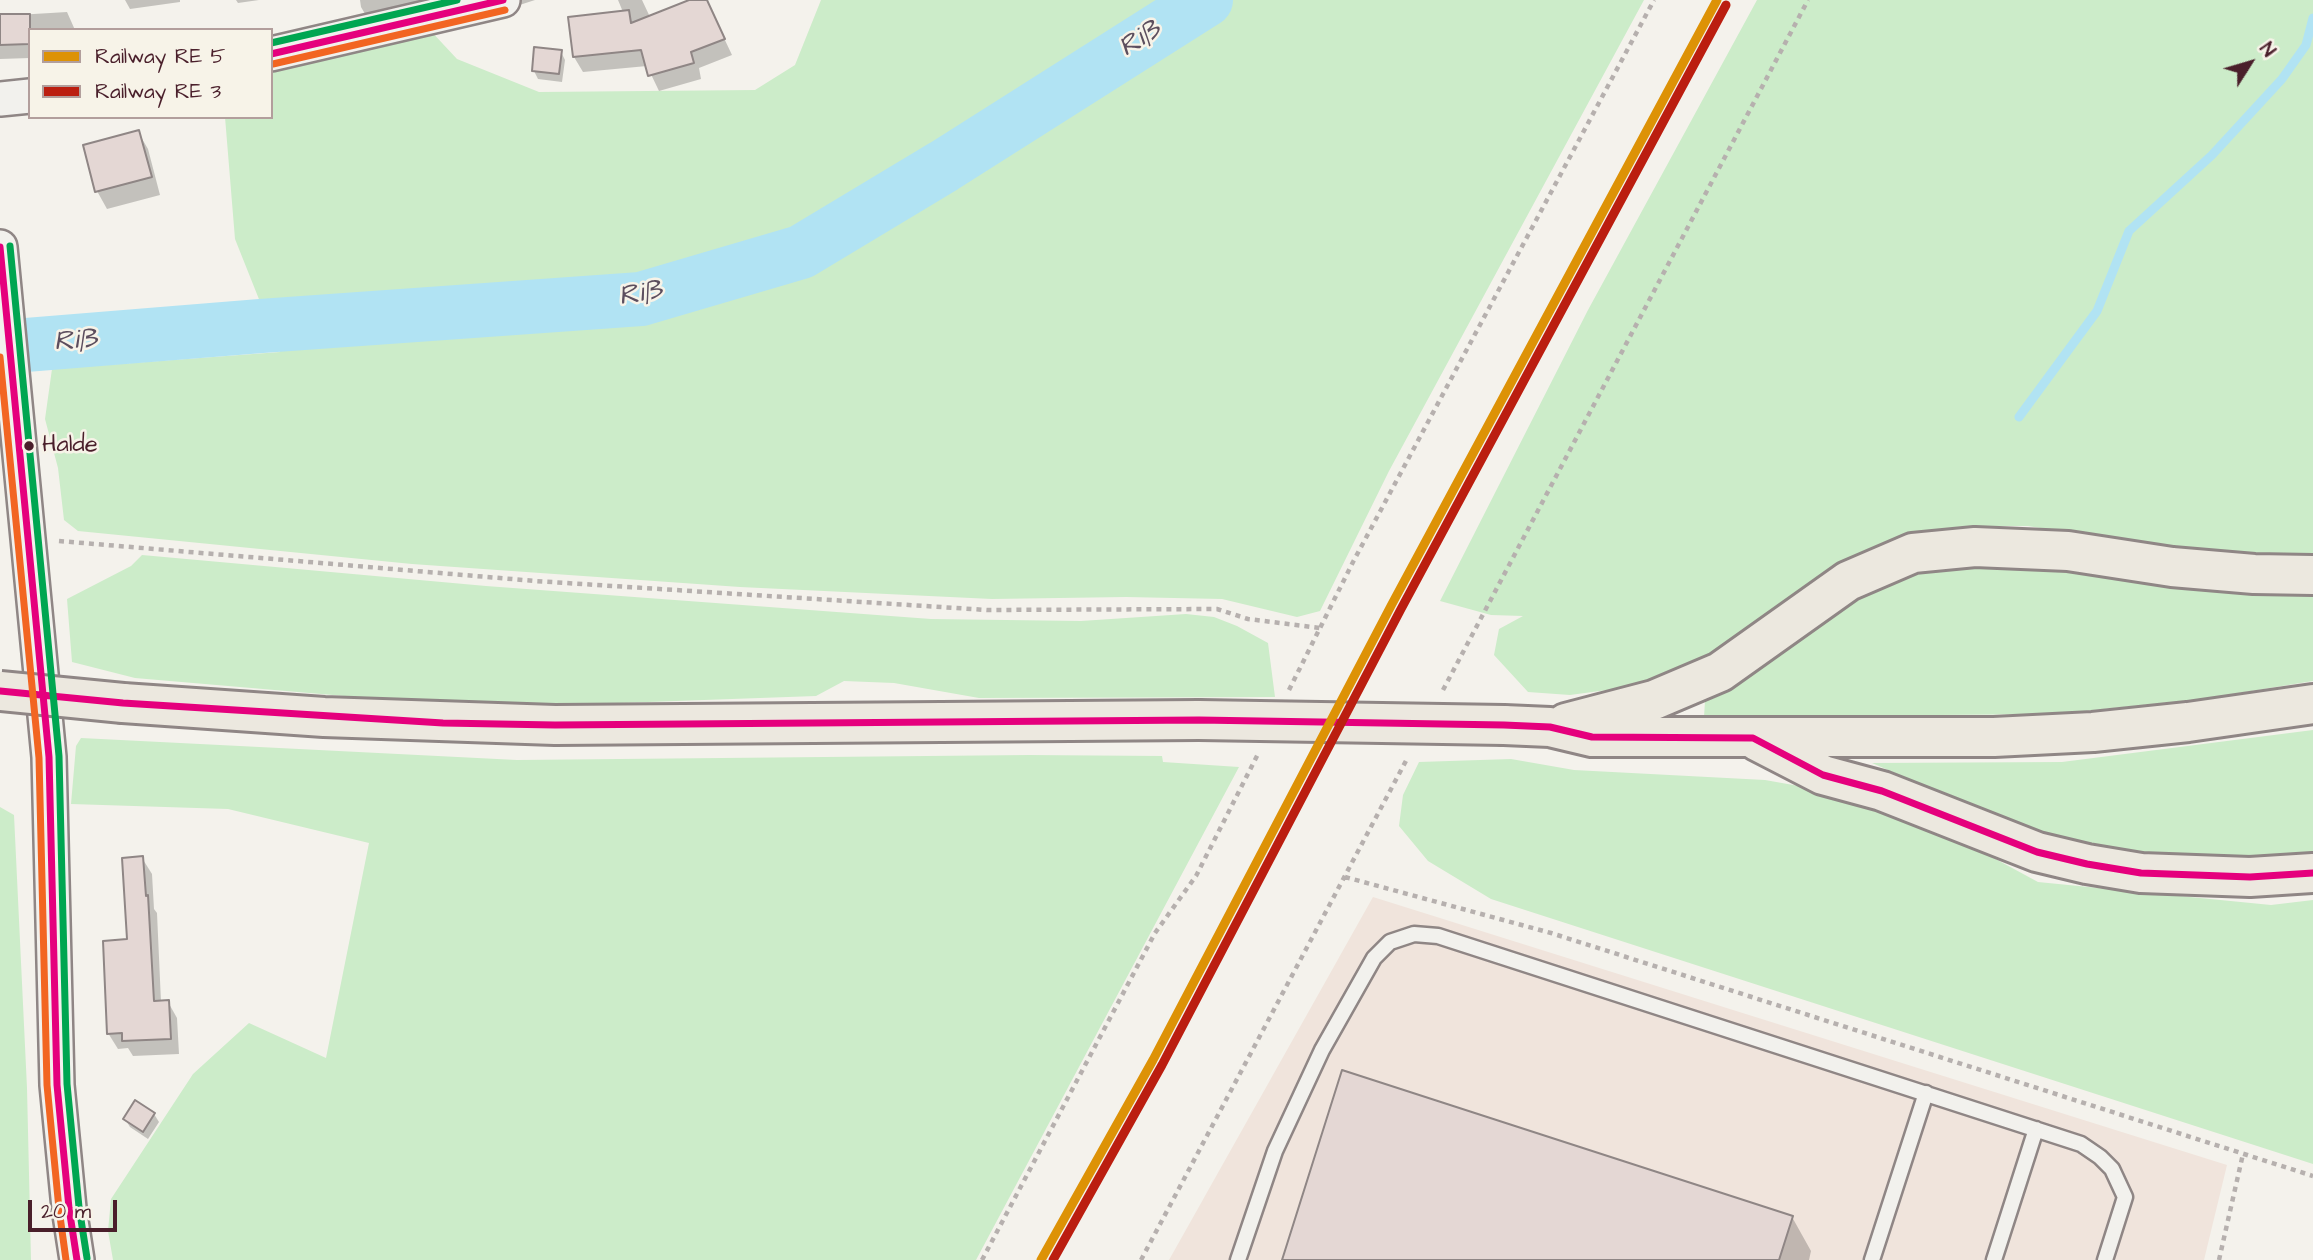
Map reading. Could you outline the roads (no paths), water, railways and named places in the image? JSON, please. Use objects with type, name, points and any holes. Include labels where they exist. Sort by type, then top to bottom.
[{"type":"highway","points":[[1550,727],[1654,700],[1720,672],[1848,581],[1913,553],[1975,547],[2068,551],[2172,567],[2254,575],[2313,575]]},
{"type":"highway","points":[[0,691],[324,717],[555,725],[1199,720],[1504,725],[1550,727],[1592,737],[1752,738],[1981,737],[2093,732],[2313,704]]},
{"type":"highway","points":[[1752,738],[1823,775],[1882,791],[2037,852],[2141,873],[2250,877],[2313,873]]},
{"type":"street","points":[[273,54],[503,0]]},
{"type":"street","points":[[0,99],[28,96]]},
{"type":"street","points":[[0,247],[49,757],[57,1085],[77,1260]]},
{"type":"lane","points":[[1238,1260],[1275,1151],[1322,1051],[1374,958],[1390,942],[1413,934],[1438,936],[2081,1144],[2112,1169],[2125,1196],[2105,1260]]},
{"type":"lane","points":[[1872,1260],[1926,1093]]},
{"type":"lane","points":[[1994,1260],[2036,1129]]},
{"type":"waterway","name":"Riß","points":[[0,347],[641,299],[801,252],[944,166],[1206,0]]},
{"type":"waterway","points":[[2019,417],[2097,311],[2129,231],[2212,155],[2282,79],[2306,45],[2313,18]]},
{"type":"place","name":"Halde","points":[[29,446]]}]
